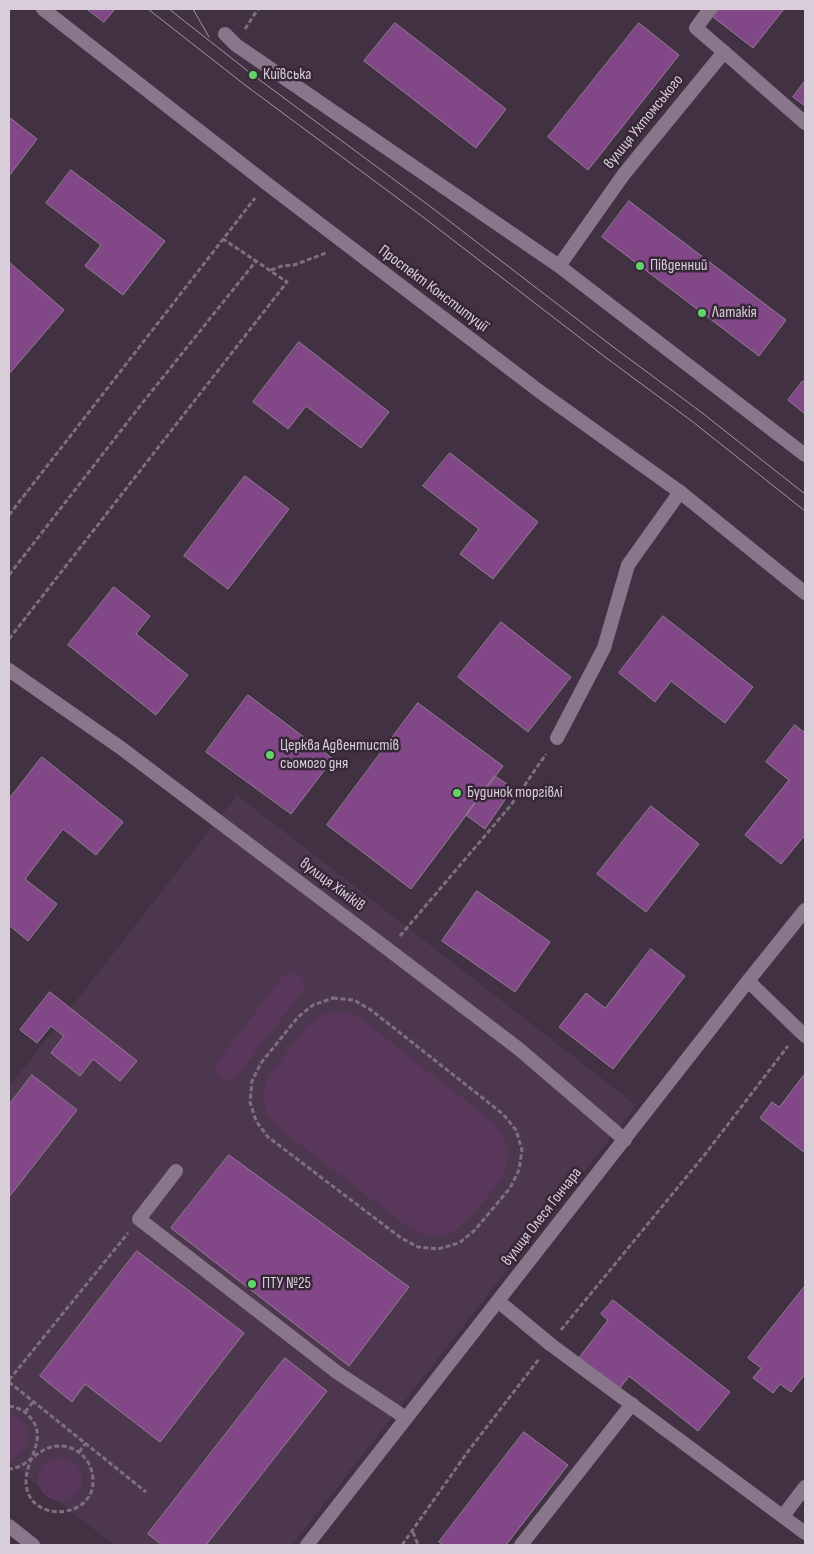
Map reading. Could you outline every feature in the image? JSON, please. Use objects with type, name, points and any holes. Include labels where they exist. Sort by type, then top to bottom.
[{"type":"street","name":"Проспект Конституції","points":[[43,9],[266,183],[539,391],[680,492],[805,593]]},
{"type":"street","points":[[710,9],[696,28],[805,123]]},
{"type":"street","points":[[225,34],[236,45],[560,266],[805,455]]},
{"type":"street","name":"вулиця Ухтомського","points":[[560,266],[624,174],[724,52]]},
{"type":"street","points":[[557,738],[604,648],[628,565],[680,492]]},
{"type":"street","name":"вулиця Хіміків","points":[[9,670],[120,748],[519,1049],[625,1140]]},
{"type":"street","name":"вулиця Олеся Гончара","points":[[307,1545],[805,910]]},
{"type":"street","points":[[748,981],[802,1033]]},
{"type":"street","points":[[176,1171],[139,1219],[338,1373],[406,1418]]},
{"type":"street","points":[[498,1301],[550,1344],[805,1533]]},
{"type":"street","points":[[521,1545],[632,1404]]},
{"type":"street","points":[[783,1516],[805,1487]]},
{"type":"street","points":[[9,1526],[32,1545]]},
{"type":"path","points":[[9,515],[266,183]]},
{"type":"path","points":[[9,638],[287,282],[223,239]]},
{"type":"path","points":[[270,270],[302,263],[328,252],[355,251]]},
{"type":"path","points":[[9,574],[256,261]]},
{"type":"path","points":[[389,950],[511,804],[557,738]]},
{"type":"path","points":[[333,998],[354,1000],[371,1010],[503,1114],[516,1130],[522,1150],[519,1170],[510,1188],[474,1231],[459,1243],[438,1249],[418,1247],[401,1238],[268,1137],[256,1121],[250,1102],[252,1081],[261,1063],[298,1017],[313,1005],[333,998]]},
{"type":"path","points":[[402,1545],[469,1450],[550,1344],[802,1033]]},
{"type":"path","points":[[139,1219],[9,1381],[146,1492]]},
{"type":"path","points":[[25,1412],[34,1402]]},
{"type":"path","points":[[9,1406],[14,1406],[25,1412],[33,1421],[38,1432],[37,1445],[32,1456],[27,1472],[26,1485],[31,1497],[40,1507],[52,1512],[65,1512],[78,1508],[87,1498],[93,1487],[93,1474],[88,1461],[79,1452],[67,1446],[54,1446],[32,1456],[23,1464],[9,1469]]},
{"type":"path","points":[[79,1452],[85,1444]]},
{"type":"path","points":[[412,1531],[418,1545]]},
{"type":"shaded area","name":"ПТУ №25","points":[[237,795],[636,1105],[292,1545],[114,1545],[9,1463],[9,1087]]},
{"type":"shaded area","points":[[295,973],[303,979],[304,988],[302,992],[237,1076],[229,1080],[220,1078],[215,1070],[218,1061],[282,977]]},
{"type":"shaded area","points":[[335,1012],[350,1013],[364,1021],[494,1123],[504,1138],[508,1159],[504,1172],[485,1200],[453,1231],[446,1234],[429,1236],[408,1227],[277,1127],[267,1115],[263,1100],[265,1084],[272,1071],[307,1026],[319,1016]]},
{"type":"shaded area","points":[[9,1416],[18,1418],[24,1423],[28,1429],[29,1436],[24,1449],[10,1459]]},
{"type":"shaded area","points":[[56,1457],[64,1457],[76,1463],[82,1479],[76,1495],[64,1501],[56,1501],[44,1495],[38,1483],[38,1475],[44,1463]]},
{"type":"building","points":[[87,9],[115,9],[104,22]]},
{"type":"building","points":[[719,9],[784,9],[753,48],[713,17]]},
{"type":"building","points":[[395,23],[506,109],[476,148],[364,61]]},
{"type":"building","points":[[639,23],[679,55],[588,170],[548,137]]},
{"type":"building","points":[[805,81],[805,106],[793,97]]},
{"type":"building","points":[[9,117],[37,139],[9,176]]},
{"type":"building","points":[[71,170],[165,241],[123,295],[85,266],[101,245],[46,203]]},
{"type":"building","points":[[629,201],[786,320],[759,356],[602,237]]},
{"type":"building","points":[[9,264],[64,310],[9,374]]},
{"type":"building","points":[[299,342],[389,412],[361,448],[306,406],[288,429],[253,402]]},
{"type":"building","points":[[803,381],[805,383],[805,414],[788,400]]},
{"type":"building","points":[[450,453],[538,522],[493,579],[460,554],[479,529],[423,486]]},
{"type":"building","points":[[245,476],[289,509],[228,589],[184,556]]},
{"type":"building","points":[[114,587],[150,616],[136,634],[188,675],[156,715],[68,645]]},
{"type":"building","points":[[663,616],[753,687],[725,723],[671,681],[655,702],[619,673]]},
{"type":"building","points":[[501,622],[571,677],[528,732],[458,677]]},
{"type":"building","name":"Церква Адвентистів сьомого дня","points":[[248,695],[333,759],[291,814],[206,752]]},
{"type":"building","points":[[418,703],[503,766],[411,889],[327,825]]},
{"type":"building","points":[[795,725],[805,733],[805,835],[781,864],[745,835],[789,780],[766,762]]},
{"type":"building","points":[[42,757],[123,822],[96,855],[63,829],[25,879],[57,904],[28,941],[9,925],[9,799]]},
{"type":"building","points":[[495,776],[513,788],[485,829],[466,815]]},
{"type":"building","points":[[651,806],[699,844],[646,912],[597,874]]},
{"type":"building","points":[[477,891],[550,942],[515,992],[442,941]]},
{"type":"building","points":[[651,949],[685,976],[613,1069],[559,1027],[586,993],[605,1008]]},
{"type":"building","points":[[50,992],[137,1061],[120,1081],[93,1059],[80,1076],[51,1053],[64,1036],[51,1026],[37,1043],[20,1030]]},
{"type":"building","points":[[805,1074],[805,1153],[760,1118],[772,1102],[779,1107]]},
{"type":"building","points":[[32,1075],[77,1110],[9,1197],[9,1105]]},
{"type":"building","points":[[229,1155],[409,1287],[349,1366],[171,1228]]},
{"type":"building","points":[[137,1251],[244,1333],[160,1442],[85,1384],[72,1402],[40,1376]]},
{"type":"building","points":[[805,1286],[805,1374],[791,1392],[780,1384],[773,1393],[753,1378],[761,1368],[748,1358]]},
{"type":"building","points":[[613,1300],[730,1392],[698,1431],[629,1376],[618,1391],[578,1359],[608,1320],[601,1314]]},
{"type":"building","points":[[285,1358],[327,1391],[206,1545],[162,1545],[148,1534]]},
{"type":"building","points":[[524,1432],[568,1465],[506,1545],[443,1545],[439,1542]]},
{"type":"tram line","points":[[148,9],[245,85],[423,217],[693,422],[805,511]]},
{"type":"tram line","points":[[169,9],[253,75],[431,207],[701,412],[805,494]]},
{"type":"tram line","points":[[193,9],[209,37]]},
{"type":"place","name":"Київська","points":[[253,75]]},
{"type":"place","name":"Південний","points":[[640,266]]},
{"type":"place","name":"Латакія","points":[[702,313]]},
{"type":"place","name":"Церква Адвентистів сьомого дня","points":[[270,755]]},
{"type":"place","name":"Будинок торгівлі","points":[[457,793]]},
{"type":"place","name":"ПТУ №25","points":[[252,1284]]}]
